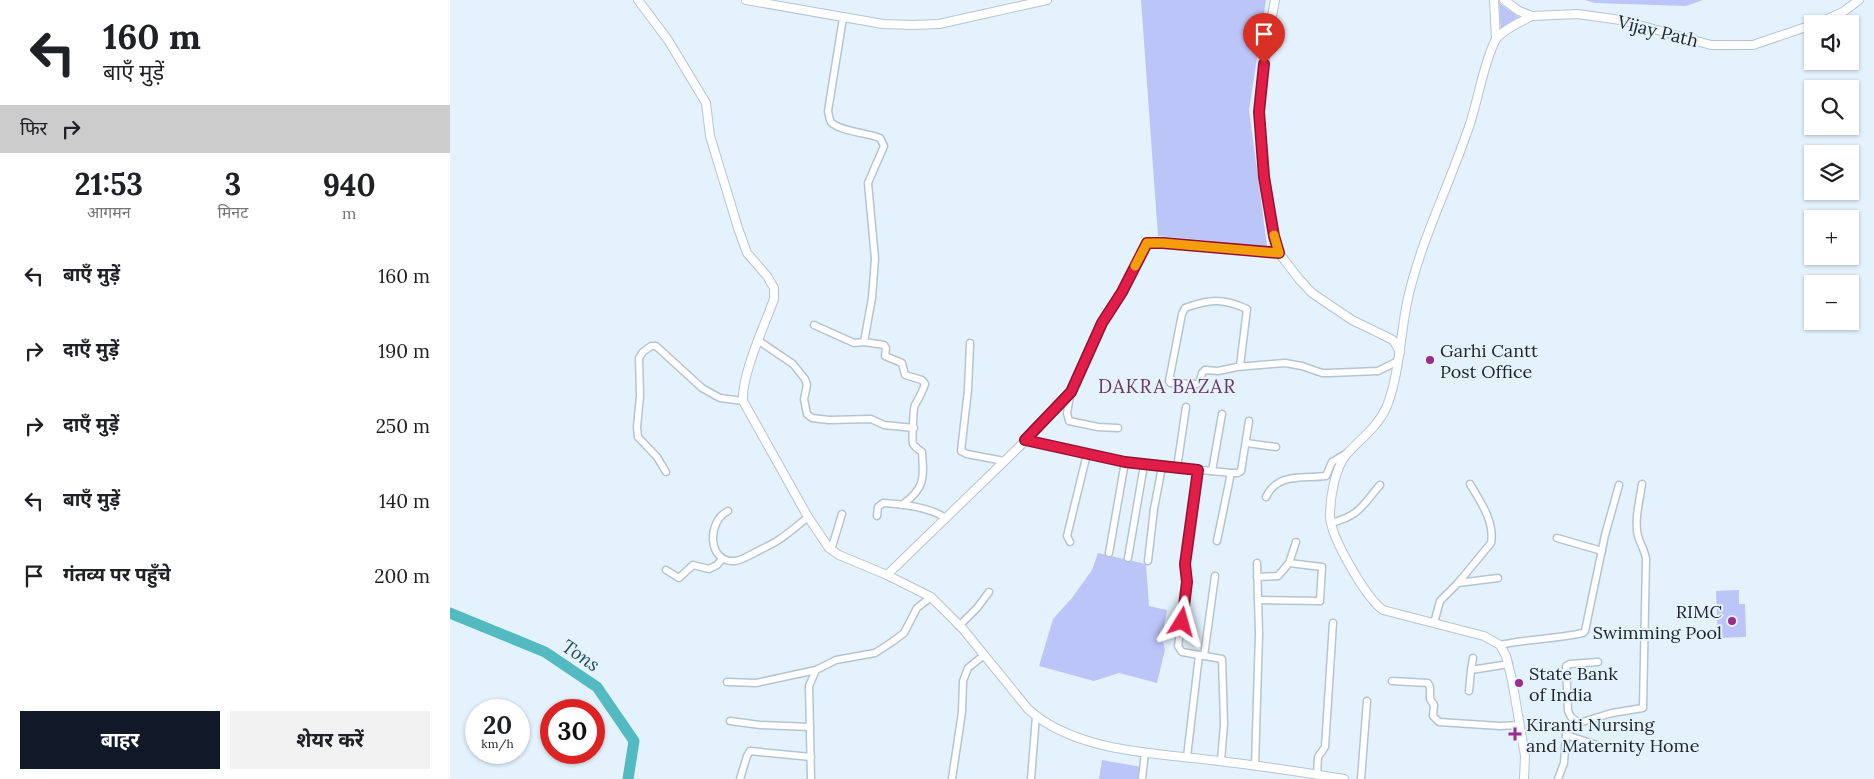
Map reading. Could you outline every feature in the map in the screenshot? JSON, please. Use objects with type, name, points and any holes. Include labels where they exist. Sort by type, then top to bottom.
[{"type":"street","points":[[638,0],[668,40],[706,103],[710,136],[747,253],[767,276],[774,288],[774,299],[745,377],[742,392],[743,401],[819,536],[831,550],[931,596],[960,626],[1028,709],[1036,716],[1078,738],[1145,752],[1344,779]]},
{"type":"street","points":[[746,0],[883,24],[939,24],[1041,1]]},
{"type":"street","points":[[1275,0],[1266,48],[1259,112],[1264,177],[1274,236],[1279,253],[1312,293],[1352,320],[1394,341],[1400,352]]},
{"type":"street","points":[[1494,0],[1496,39],[1467,134],[1437,206],[1419,258],[1408,299],[1400,352],[1387,405],[1378,424],[1345,456],[1336,475],[1330,515],[1336,538],[1354,572],[1377,606],[1382,610],[1484,636],[1500,645],[1509,664],[1520,725],[1525,756],[1524,779]]},
{"type":"street","points":[[1504,0],[1519,11],[1532,16]]},
{"type":"street","points":[[1836,15],[1859,0]]},
{"type":"street","name":"Vijay Path","points":[[1532,16],[1577,14],[1621,20],[1711,45],[1753,45],[1804,28]]},
{"type":"street","points":[[1496,39],[1512,26],[1532,16]]},
{"type":"street","points":[[843,18],[828,111],[830,121],[835,126],[871,134],[880,138],[884,146],[868,183],[875,259],[872,298],[864,342]]},
{"type":"street","points":[[1118,428],[1098,428],[1069,421],[1067,413],[1071,392],[1102,323],[1122,292],[1147,243],[1279,253]]},
{"type":"street","points":[[1240,366],[1247,309],[1232,302],[1216,300],[1185,308],[1172,360],[1169,382],[1197,384],[1200,382],[1202,373],[1205,370],[1218,371],[1240,366],[1285,363],[1328,373],[1378,371],[1398,361]]},
{"type":"street","points":[[814,325],[849,342],[884,345],[886,348],[885,356],[902,363],[904,375],[924,382],[921,396],[914,408],[912,443],[922,452],[923,479],[916,494],[902,505]]},
{"type":"street","points":[[758,342],[793,364],[805,379],[807,385],[804,399],[807,414],[812,418],[830,420],[871,419],[888,426],[914,428]]},
{"type":"street","points":[[970,343],[968,390],[961,451],[966,454],[1004,461]]},
{"type":"street","points":[[666,472],[657,457],[638,437],[640,396],[638,366],[639,358],[643,352],[651,346],[661,348],[702,388],[720,398],[743,401]]},
{"type":"street","points":[[887,575],[1004,461],[1071,392]]},
{"type":"street","points":[[1177,468],[1186,407]]},
{"type":"street","points":[[1212,471],[1222,414]]},
{"type":"street","points":[[1025,440],[1144,465],[1238,473],[1241,471],[1249,421]]},
{"type":"street","points":[[1246,443],[1276,446]]},
{"type":"street","points":[[1266,498],[1274,485],[1285,479],[1304,476],[1326,476],[1332,462],[1350,451]]},
{"type":"street","points":[[1070,542],[1067,536],[1087,454]]},
{"type":"street","points":[[1109,553],[1125,462]]},
{"type":"street","points":[[1128,558],[1144,465]]},
{"type":"street","points":[[1148,561],[1154,509],[1162,467]]},
{"type":"street","points":[[1198,470],[1185,564],[1187,582],[1178,644],[1179,650],[1182,652],[1222,659],[1224,724],[1221,761]]},
{"type":"street","points":[[1217,540],[1230,473]]},
{"type":"street","points":[[1434,623],[1440,601],[1458,583],[1491,543],[1492,536],[1484,510],[1470,484]]},
{"type":"street","points":[[1558,779],[1564,763],[1566,735],[1579,723],[1612,713],[1643,708],[1646,559],[1638,534],[1642,484]]},
{"type":"street","points":[[1331,523],[1350,518],[1356,514],[1380,485]]},
{"type":"street","points":[[1500,645],[1526,640],[1562,638],[1584,633],[1619,485]]},
{"type":"street","points":[[877,516],[878,507],[881,504],[902,505],[934,511],[945,518]]},
{"type":"street","points":[[728,511],[722,514],[716,522],[712,537],[715,548],[722,559],[734,561],[743,559],[777,541],[808,516]]},
{"type":"street","points":[[831,550],[842,514]]},
{"type":"street","points":[[1557,538],[1602,551]]},
{"type":"street","points":[[1257,577],[1278,576],[1289,563],[1296,542]]},
{"type":"street","points":[[666,570],[679,578],[692,565],[709,569],[717,565],[722,559]]},
{"type":"street","points":[[1255,766],[1259,634],[1257,563]]},
{"type":"street","points":[[1258,600],[1320,601],[1322,567],[1289,563]]},
{"type":"street","points":[[1187,757],[1201,656],[1215,576]]},
{"type":"street","points":[[1458,583],[1498,578]]},
{"type":"street","points":[[960,626],[989,592]]},
{"type":"street","points":[[727,682],[756,682],[816,670],[836,660],[875,653],[904,633],[917,608],[931,596]]},
{"type":"street","points":[[1318,775],[1318,757],[1325,747],[1333,623]]},
{"type":"street","points":[[952,779],[962,712],[963,681],[968,668],[984,655]]},
{"type":"street","points":[[1469,691],[1473,658]]},
{"type":"street","points":[[1579,723],[1571,717],[1568,711],[1566,666],[1598,662]]},
{"type":"street","points":[[1471,670],[1509,664]]},
{"type":"street","points":[[811,779],[809,686],[816,670]]},
{"type":"street","points":[[1392,681],[1428,683],[1430,699],[1434,705],[1433,716],[1439,722],[1500,726],[1520,725]]},
{"type":"street","points":[[1361,779],[1366,701]]},
{"type":"street","points":[[1031,779],[1036,716]]},
{"type":"street","points":[[730,720],[760,725],[810,727]]},
{"type":"street","points":[[1566,735],[1597,745]]},
{"type":"street","points":[[740,779],[750,751],[811,757]]},
{"type":"street","points":[[1142,779],[1145,752]]},
{"type":"shaded area","points":[[1141,0],[1266,0],[1249,110],[1267,246],[1158,236]]},
{"type":"shaded area","points":[[1585,0],[1703,0],[1686,6],[1595,3]]},
{"type":"shaded area","points":[[1499,3],[1520,18],[1501,30]]},
{"type":"shaded area","points":[[1098,553],[1146,564],[1149,606],[1167,610],[1162,638],[1165,650],[1157,683],[1119,673],[1094,681],[1039,666],[1053,619],[1072,598],[1092,570]]},
{"type":"shaded area","name":"RIMC Swimming Pool","points":[[1739,590],[1739,604],[1745,604],[1746,637],[1718,638],[1716,591]]},
{"type":"shaded area","points":[[1102,760],[1142,767],[1140,779],[1099,779]]},
{"type":"waterway","name":"Tons","points":[[450,613],[545,652],[597,687],[634,741],[628,779]]},
{"type":"slow traffic","points":[[1135,266],[1147,243],[1279,253],[1274,235]]},
{"type":"place","name":"Garhi Cantt Post Office","points":[[1430,360]]},
{"type":"place","name":"RIMC Swimming Pool","points":[[1732,621]]},
{"type":"place","name":"State Bank of India","points":[[1519,683]]},
{"type":"place","name":"Kiranti Nursing and Maternity Home","points":[[1515,734]]},
{"type":"district","name":"DAKRA BAZAR","points":[[1167,386]]},
{"type":"route","points":[[1182,622],[1187,582],[1185,564],[1198,470],[1125,462],[1025,440],[1071,392],[1102,323],[1122,292],[1147,243],[1279,253],[1274,236],[1264,177],[1259,112],[1264,64]]}]
